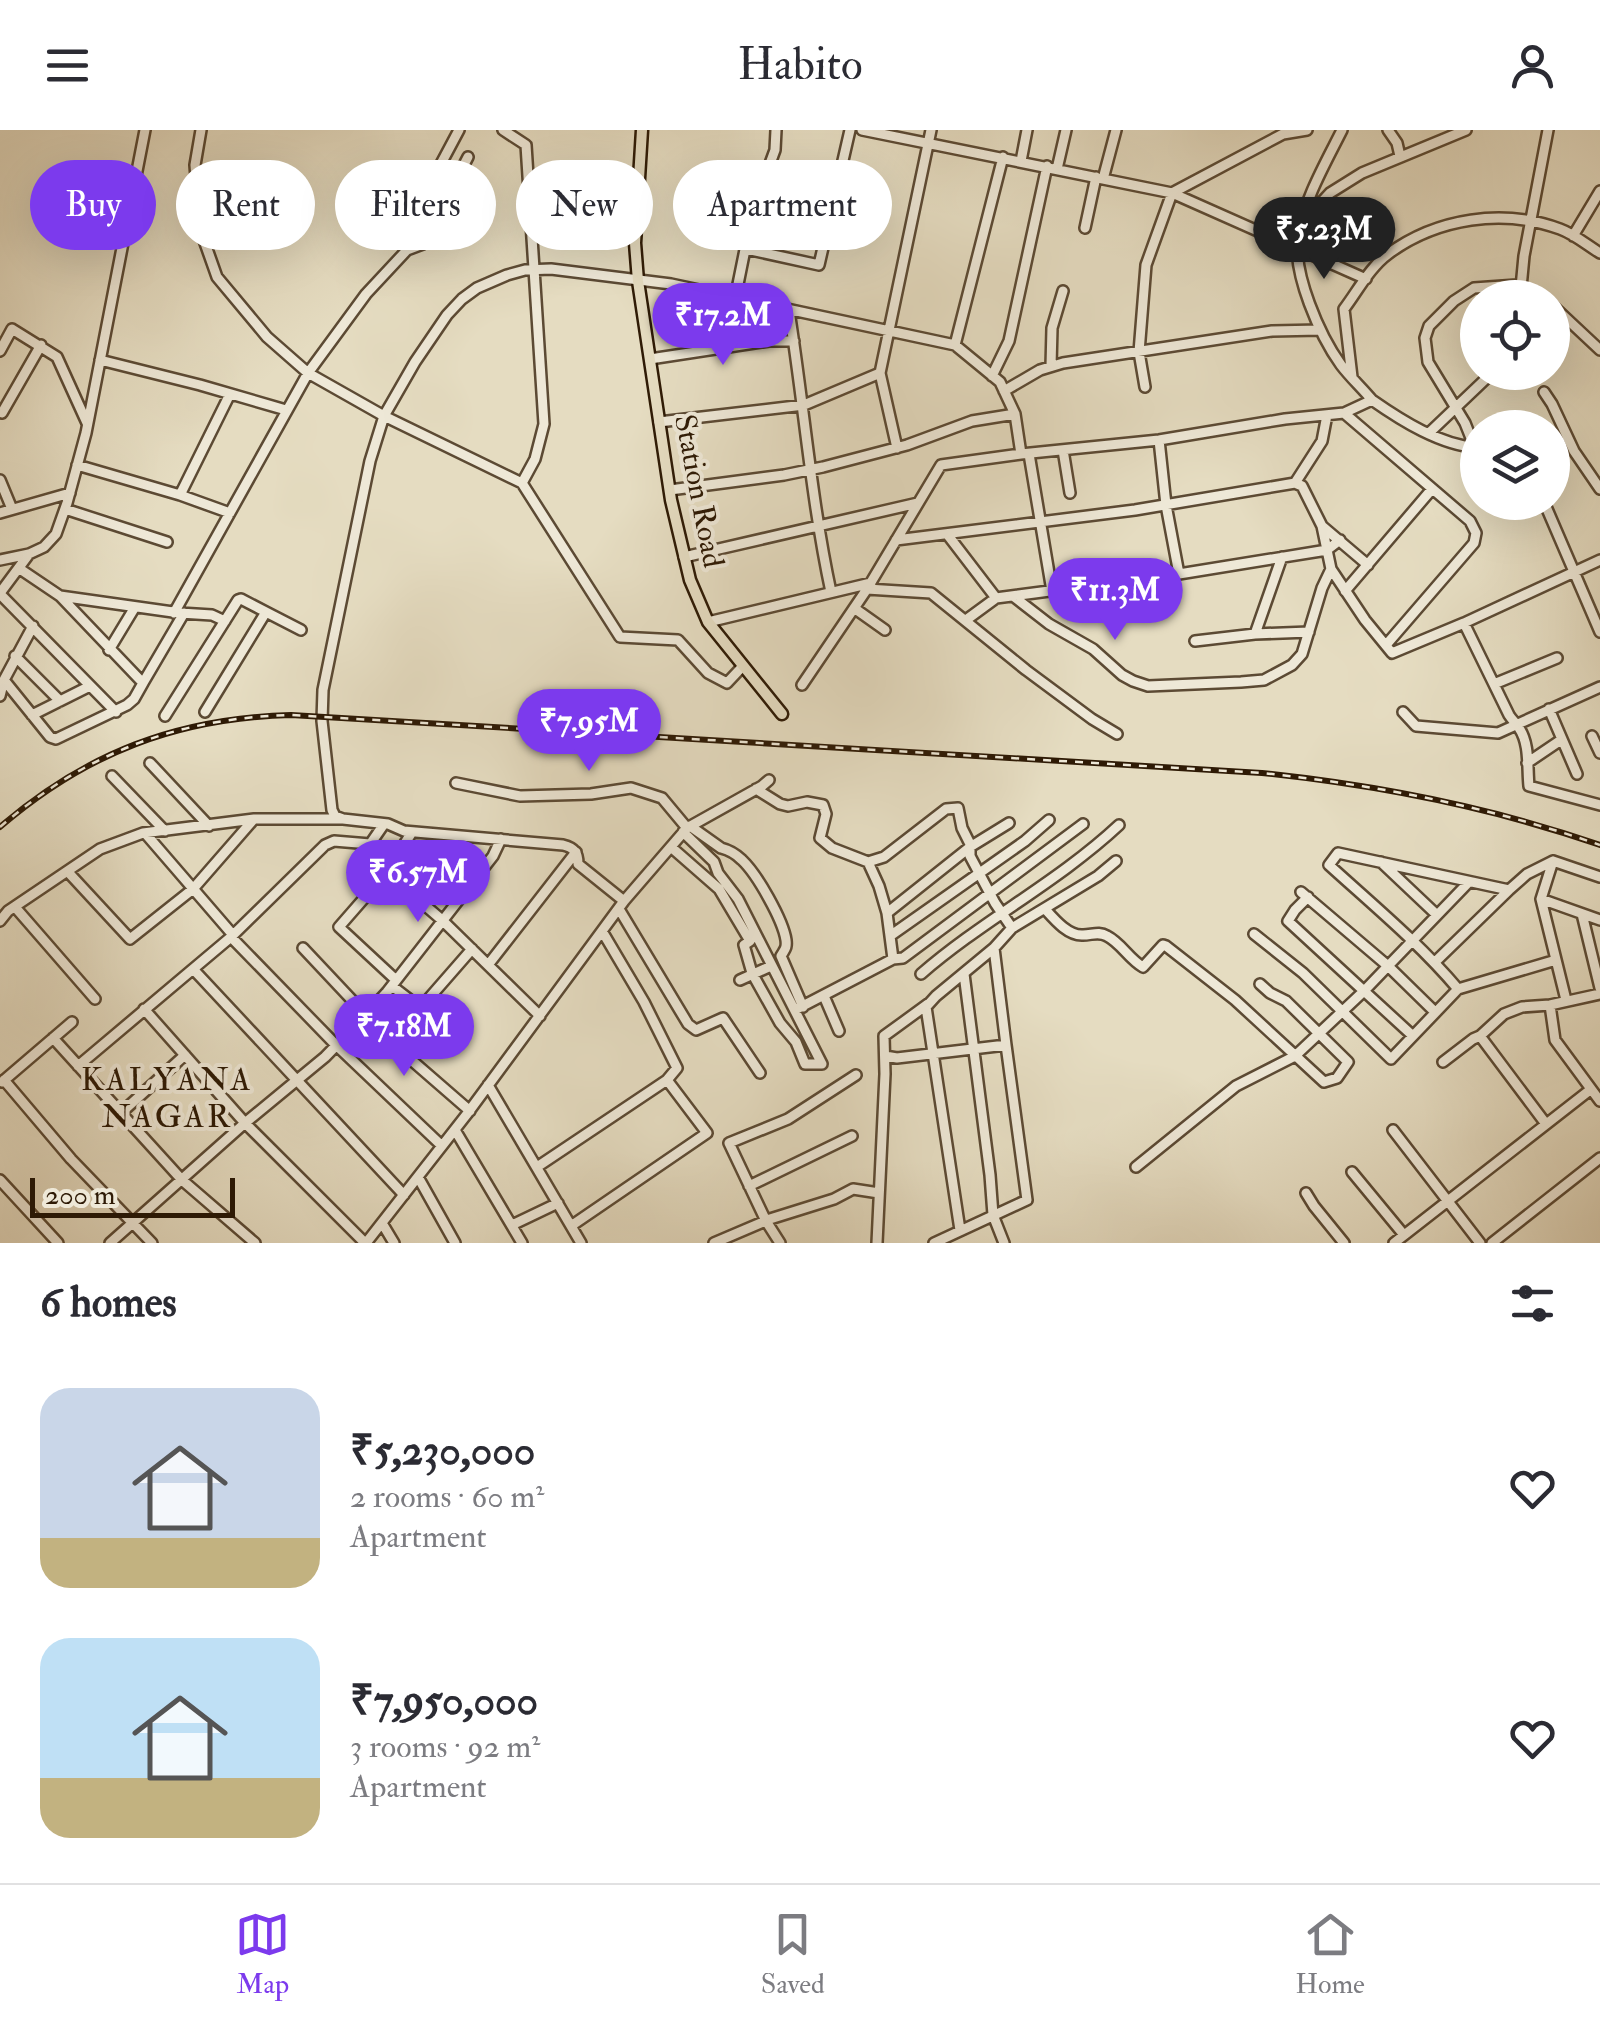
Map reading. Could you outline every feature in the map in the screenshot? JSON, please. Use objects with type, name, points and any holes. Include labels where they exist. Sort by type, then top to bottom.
[{"type":"main road","name":"Station Road","points":[[642,130],[636,243],[638,281],[684,557],[708,622],[782,714]]},
{"type":"street","points":[[0,560],[29,554],[44,546],[56,534],[65,509],[88,426],[145,130]]},
{"type":"street","points":[[202,130],[195,165],[200,229],[217,277],[267,337],[308,372],[384,416],[522,482],[620,637],[678,640],[708,673],[727,683],[742,667]]},
{"type":"street","points":[[443,160],[459,130]]},
{"type":"street","points":[[503,130],[526,145],[544,424],[535,459],[522,482]]},
{"type":"street","points":[[772,160],[776,130]]},
{"type":"street","points":[[843,160],[850,130]]},
{"type":"street","points":[[862,130],[1172,193],[1366,279]]},
{"type":"street","points":[[896,448],[880,373],[931,130]]},
{"type":"street","points":[[1020,161],[1027,130]]},
{"type":"street","points":[[992,376],[1009,341],[1052,168],[1066,130]]},
{"type":"street","points":[[1085,228],[1116,130]]},
{"type":"street","points":[[1144,386],[1139,352],[1146,265],[1172,193],[1283,134],[1307,130]]},
{"type":"street","points":[[1342,130],[1312,190],[1298,238],[1308,300],[1342,367],[1372,400],[1399,419],[1460,446]]},
{"type":"street","points":[[1388,130],[1398,142],[1400,156]]},
{"type":"street","points":[[1302,223],[1330,193],[1362,173],[1466,130]]},
{"type":"street","points":[[1521,280],[1548,130]]},
{"type":"street","points":[[4,680],[56,740],[116,712],[134,699],[308,372],[366,294],[407,250],[424,244],[468,157]]},
{"type":"street","points":[[955,344],[1003,158]]},
{"type":"street","points":[[1572,236],[1600,190]]},
{"type":"street","points":[[1352,376],[1344,309],[1385,256],[1422,234],[1489,217],[1515,218],[1562,230],[1600,253]]},
{"type":"street","points":[[735,299],[746,250],[819,264],[822,250]]},
{"type":"street","points":[[343,819],[332,810],[322,722],[323,690],[370,460],[384,416],[447,315],[462,298],[507,275],[551,269],[671,284],[955,344],[1000,382],[1016,414],[1052,590]]},
{"type":"street","points":[[1051,366],[1052,328],[1063,292]]},
{"type":"street","points":[[1460,297],[1429,326],[1425,338],[1428,362],[1460,416]]},
{"type":"street","points":[[790,311],[817,527],[831,592]]},
{"type":"street","points":[[1570,322],[1600,350]]},
{"type":"street","points":[[0,350],[12,329],[57,357],[88,426]]},
{"type":"street","points":[[1004,391],[1051,366],[1272,332],[1320,330]]},
{"type":"street","points":[[650,359],[769,341],[794,341]]},
{"type":"street","points":[[2,413],[41,346]]},
{"type":"street","points":[[100,360],[286,410]]},
{"type":"street","points":[[659,422],[804,404],[880,373]]},
{"type":"street","points":[[1430,433],[1474,390]]},
{"type":"street","points":[[1544,392],[1574,451],[1600,489]]},
{"type":"street","points":[[180,495],[230,394]]},
{"type":"street","points":[[802,685],[869,586],[940,466],[1344,413],[1372,400]]},
{"type":"street","points":[[1344,413],[1470,521],[1476,533],[1474,543],[1386,645]]},
{"type":"street","points":[[670,490],[809,470],[896,448],[972,420],[1016,414]]},
{"type":"street","points":[[1295,483],[1322,441],[1327,414]]},
{"type":"street","points":[[1158,440],[1179,574]]},
{"type":"street","points":[[1063,450],[1070,493]]},
{"type":"street","points":[[77,465],[230,513]]},
{"type":"street","points":[[0,480],[12,509]]},
{"type":"street","points":[[896,540],[1040,523],[1295,483],[1302,486],[1322,526],[1331,569],[1364,620],[1392,653],[1600,560]]},
{"type":"street","points":[[1346,592],[1432,490]]},
{"type":"street","points":[[0,512],[70,493]]},
{"type":"street","points":[[684,557],[918,504]]},
{"type":"street","points":[[65,509],[167,542]]},
{"type":"street","points":[[1552,520],[1600,632]]},
{"type":"street","points":[[1322,526],[1368,566]]},
{"type":"street","points":[[947,534],[996,598]]},
{"type":"street","points":[[966,620],[996,598],[1327,550],[1340,540]]},
{"type":"street","points":[[29,554],[0,594],[116,712]]},
{"type":"street","points":[[1255,634],[1282,557]]},
{"type":"street","points":[[1013,596],[1049,624],[1093,649],[1122,675],[1148,686],[1264,680],[1292,665],[1302,654],[1331,569]]},
{"type":"street","points":[[20,570],[60,596],[142,683]]},
{"type":"street","points":[[708,622],[869,586],[932,593],[1026,670],[1117,734]]},
{"type":"street","points":[[60,596],[225,620]]},
{"type":"street","points":[[164,716],[239,599],[301,630]]},
{"type":"street","points":[[109,650],[135,607]]},
{"type":"street","points":[[854,608],[886,630]]},
{"type":"street","points":[[205,712],[266,612]]},
{"type":"street","points":[[1464,623],[1509,715],[1518,725],[1525,745],[1528,786],[1600,804]]},
{"type":"street","points":[[0,696],[4,680],[33,626]]},
{"type":"street","points":[[1196,641],[1309,632]]},
{"type":"street","points":[[16,656],[60,701]]},
{"type":"street","points":[[1494,684],[1557,658]]},
{"type":"street","points":[[32,714],[90,686]]},
{"type":"street","points":[[1403,712],[1416,726],[1498,733],[1600,688]]},
{"type":"street","points":[[1549,710],[1577,774]]},
{"type":"street","points":[[1592,736],[1600,753]]},
{"type":"street","points":[[1527,763],[1561,740]]},
{"type":"street","points":[[150,763],[210,826]]},
{"type":"street","points":[[112,776],[165,830]]},
{"type":"street","points":[[144,1010],[245,1123],[366,1243],[670,847],[687,829],[769,780]]},
{"type":"street","points":[[456,784],[520,796],[591,794],[631,788],[662,798],[714,862],[738,900],[770,966],[799,1008]]},
{"type":"street","points":[[756,788],[780,804],[807,802],[823,806],[826,814],[820,834],[824,844],[868,862],[884,857],[946,809],[958,808],[978,874],[1012,928]]},
{"type":"street","points":[[0,921],[14,907],[100,850],[145,833],[165,830],[254,820],[343,819],[412,832],[563,845],[574,848],[578,864],[622,905],[688,1024],[696,1030],[723,1018],[760,1073]]},
{"type":"street","points":[[68,872],[130,939],[193,889],[254,820]]},
{"type":"street","points":[[890,936],[1049,820]]},
{"type":"street","points":[[887,913],[970,848],[1009,823]]},
{"type":"street","points":[[384,824],[364,853],[442,920],[540,1016]]},
{"type":"street","points":[[799,1008],[893,959],[903,958],[1083,824]]},
{"type":"street","points":[[920,974],[1119,826]]},
{"type":"street","points":[[670,847],[728,902],[750,941],[744,945],[752,972],[780,1024],[796,1042],[805,1064],[822,1064],[781,956],[785,937],[763,887],[740,858],[687,829]]},
{"type":"street","points":[[412,832],[387,872],[340,927],[414,1003],[424,1004],[472,949]]},
{"type":"street","points":[[145,833],[232,936],[336,1045],[442,1146]]},
{"type":"street","points":[[110,1243],[365,1017],[493,856],[501,839]]},
{"type":"street","points":[[78,1066],[232,936],[325,844],[334,840],[370,844]]},
{"type":"street","points":[[488,965],[576,852]]},
{"type":"street","points":[[1458,989],[1412,940],[1328,865],[1338,853],[1509,890]]},
{"type":"street","points":[[1379,860],[1438,915]]},
{"type":"street","points":[[926,1007],[1012,928],[1116,861]]},
{"type":"street","points":[[1435,962],[1509,890],[1553,861],[1600,877]]},
{"type":"street","points":[[1553,861],[1541,899],[1566,1000]]},
{"type":"street","points":[[868,862],[887,913],[893,959]]},
{"type":"street","points":[[1136,1168],[1236,1086],[1295,1056],[1469,882]]},
{"type":"street","points":[[1413,1036],[1288,921],[1304,895],[1388,966],[1435,1012]]},
{"type":"street","points":[[1541,899],[1600,920]]},
{"type":"street","points":[[14,907],[95,1000]]},
{"type":"street","points":[[1044,909],[1074,934],[1108,936],[1144,967],[1166,946],[1234,1000],[1324,1082],[1337,1078],[1348,1062],[1286,1002],[1260,984]]},
{"type":"street","points":[[1444,1062],[1504,1014],[1600,991],[1582,914]]},
{"type":"street","points":[[536,1167],[667,1080],[677,1068],[602,931]]},
{"type":"street","points":[[1254,934],[1302,973],[1392,1059],[1458,989],[1556,960]]},
{"type":"street","points":[[303,948],[365,1017],[470,1111]]},
{"type":"street","points":[[934,1243],[1028,1200],[994,948]]},
{"type":"street","points":[[740,980],[770,966]]},
{"type":"street","points":[[193,968],[404,1195]]},
{"type":"street","points":[[964,974],[994,1215],[1004,1243]]},
{"type":"street","points":[[824,996],[839,1030]]},
{"type":"street","points":[[876,1243],[884,1036],[928,1004],[960,1230]]},
{"type":"street","points":[[1550,1005],[1554,1040],[1600,1100]]},
{"type":"street","points":[[72,1022],[2,1082],[152,1243]]},
{"type":"street","points":[[1480,1036],[1546,1124]]},
{"type":"street","points":[[53,1038],[182,1180],[254,1243]]},
{"type":"street","points":[[885,1056],[898,1058],[1006,1045]]},
{"type":"street","points":[[121,1113],[185,1055]]},
{"type":"street","points":[[780,1243],[728,1143],[788,1118],[856,1075]]},
{"type":"street","points":[[571,1226],[708,1133],[667,1080]]},
{"type":"street","points":[[488,1085],[582,1243]]},
{"type":"street","points":[[1394,1243],[1590,1090]]},
{"type":"street","points":[[455,1130],[522,1243]]},
{"type":"street","points":[[1393,1130],[1480,1243]]},
{"type":"street","points":[[750,1186],[852,1136]]},
{"type":"street","points":[[1492,1243],[1600,1158]]},
{"type":"street","points":[[1352,1172],[1404,1235]]},
{"type":"street","points":[[418,1177],[455,1243]]},
{"type":"street","points":[[0,1180],[58,1243]]},
{"type":"street","points":[[717,1242],[853,1189],[879,1193]]},
{"type":"street","points":[[1306,1193],[1344,1243]]},
{"type":"street","points":[[512,1225],[558,1203]]},
{"type":"street","points":[[382,1223],[394,1243]]},
{"type":"railway","points":[[0,827],[66,779],[135,744],[210,723],[291,715],[1262,773],[1433,799],[1517,819],[1600,845]]},
{"type":"district","name":"KALYANA NAGAR","points":[[167,1098]]}]
